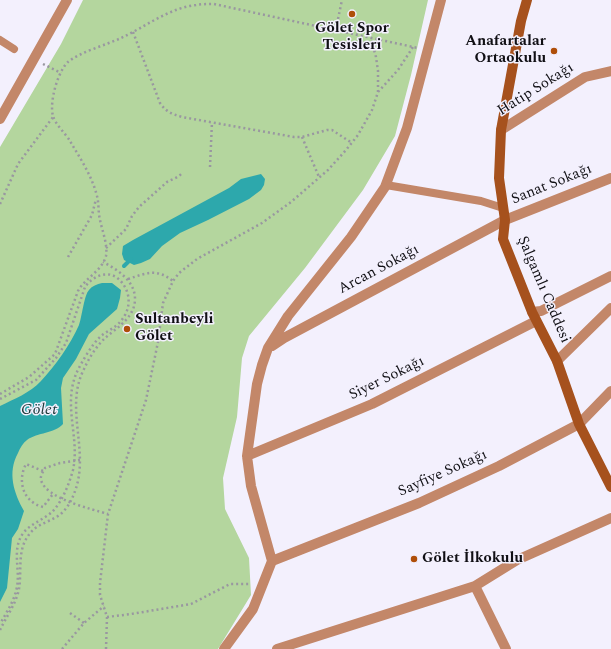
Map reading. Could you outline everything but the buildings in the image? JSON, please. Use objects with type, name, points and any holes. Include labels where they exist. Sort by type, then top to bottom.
[{"type":"street","points":[[0,119],[67,0]]},
{"type":"street","points":[[224,649],[253,609],[272,561],[251,486],[247,456],[257,384],[262,365],[268,348],[288,316],[351,237],[386,185],[407,128],[440,0]]},
{"type":"street","name":"Şalgamlı Caddesi","points":[[527,0],[500,130],[500,178],[505,220],[504,239],[534,316],[557,361],[578,424],[611,487]]},
{"type":"street","name":"Hatip Sokağı","points":[[500,130],[586,76],[611,71]]},
{"type":"street","name":"Sanat Sokağı","points":[[505,220],[611,178]]},
{"type":"street","name":"Arcan Sokağı","points":[[268,348],[505,220]]},
{"type":"street","name":"Siyer Sokağı","points":[[247,456],[372,404],[541,311],[611,276]]},
{"type":"street","points":[[557,361],[611,308]]},
{"type":"street","name":"Sayfiye Sokağı","points":[[272,561],[419,503],[499,466],[578,424],[611,391]]},
{"type":"street","points":[[277,649],[475,586],[517,560],[611,518]]},
{"type":"street","points":[[475,586],[506,649]]},
{"type":"lane","points":[[0,40],[14,49]]},
{"type":"lane","points":[[386,185],[481,201],[503,208]]},
{"type":"path","points":[[338,18],[342,0]]},
{"type":"path","points":[[0,394],[29,377],[55,354],[78,291],[82,284],[103,262],[106,255],[97,196],[88,173],[68,138],[53,117],[53,96],[61,73],[68,62],[77,56],[132,32],[152,21],[195,5],[214,4],[371,39],[428,50]]},
{"type":"path","points":[[132,32],[160,103],[165,110],[171,114],[294,137],[302,137],[332,130],[352,143]]},
{"type":"path","points":[[106,649],[107,617],[100,595],[100,583],[108,514],[146,400],[158,342],[164,303],[173,281],[179,273],[197,259],[262,223],[291,202],[328,170],[352,143],[372,110],[378,92],[378,71],[371,39]]},
{"type":"path","points":[[378,92],[398,70],[413,48]]},
{"type":"path","points":[[34,59],[61,73]]},
{"type":"path","points":[[0,204],[18,164],[53,117]]},
{"type":"path","points":[[210,167],[212,122]]},
{"type":"path","points":[[302,137],[319,177]]},
{"type":"path","points":[[106,248],[126,229],[132,216],[139,207],[167,182],[171,179],[179,177],[182,173]]},
{"type":"path","points":[[68,257],[92,215],[97,196]]},
{"type":"path","points":[[0,630],[3,618],[16,600],[19,590],[21,556],[27,537],[40,524],[58,516],[65,510],[75,491],[80,468],[76,400],[78,384],[84,368],[99,346],[125,321],[131,312],[135,300],[134,293],[128,280],[117,270],[103,262]]},
{"type":"path","points":[[128,280],[154,272],[160,273],[173,281]]},
{"type":"path","points":[[0,399],[36,380],[56,358],[66,343],[83,292],[89,282],[95,277],[105,275],[114,276],[122,282],[127,290],[129,300],[128,309],[120,322],[100,336],[95,342],[79,369],[74,382],[70,408],[74,461],[69,482],[62,498],[53,511],[24,532],[18,543],[16,556],[18,577],[16,591],[0,624]]},
{"type":"path","points":[[80,460],[51,465],[45,468],[41,474],[41,481],[53,494],[70,502],[108,514]]},
{"type":"path","points":[[43,471],[26,464],[21,479],[23,491],[36,505],[43,507],[53,494]]},
{"type":"path","points":[[107,617],[191,604],[230,584],[263,584]]},
{"type":"path","points":[[62,649],[84,624],[104,606]]},
{"type":"path","points":[[70,613],[84,624]]},
{"type":"green space","name":"Sultanbeyli Gölet","points":[[83,0],[428,0],[395,136],[363,190],[305,268],[249,336],[242,358],[237,417],[223,478],[225,509],[249,558],[251,595],[218,649],[0,649],[0,147],[61,44]]},
{"type":"water","points":[[261,174],[265,179],[264,185],[261,190],[249,199],[180,233],[162,246],[150,259],[134,265],[124,260],[122,254],[123,246],[229,188],[241,179]]},
{"type":"water","name":"Gölet","points":[[102,283],[112,283],[121,290],[117,309],[89,334],[76,359],[63,378],[61,388],[63,424],[55,430],[31,437],[27,440],[21,447],[15,460],[12,475],[13,483],[17,497],[24,511],[18,529],[12,538],[7,588],[0,602],[0,406],[32,389],[52,368],[67,347],[79,325],[87,293],[93,286]]},
{"type":"waterway","points":[[124,266],[131,259]]},
{"type":"place","name":"Gölet Spor Tesisleri","points":[[352,14]]},
{"type":"place","name":"Anafartalar Ortaokulu","points":[[554,51]]},
{"type":"place","name":"Sultanbeyli Gölet","points":[[127,329]]},
{"type":"place","name":"Gölet İlkokulu","points":[[414,559]]}]
